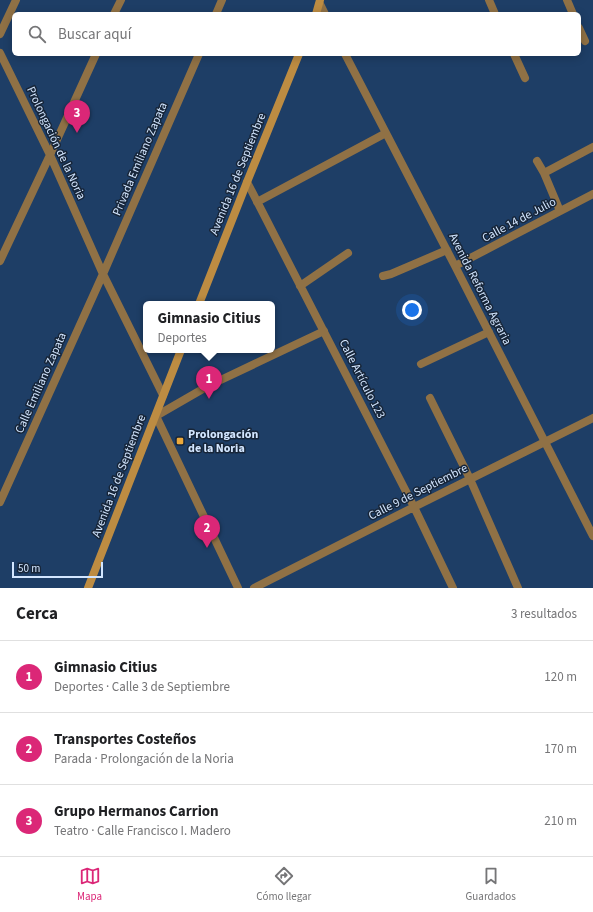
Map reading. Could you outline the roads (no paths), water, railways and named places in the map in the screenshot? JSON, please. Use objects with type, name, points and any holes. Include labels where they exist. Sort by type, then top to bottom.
[{"type":"main road","points":[[317,12],[320,2]]},
{"type":"main road","name":"Avenida 16 de Septiembre","points":[[200,301],[298,56]]},
{"type":"main road","name":"Avenida 16 de Septiembre","points":[[88,588],[180,353]]},
{"type":"street","points":[[0,34],[16,0]]},
{"type":"street","points":[[115,12],[121,0]]},
{"type":"street","points":[[217,12],[222,0]]},
{"type":"street","points":[[489,0],[494,12]]},
{"type":"street","points":[[567,0],[572,12]]},
{"type":"street","points":[[320,2],[324,12]]},
{"type":"street","points":[[581,32],[585,41]]},
{"type":"street","name":"Prolongación de la Noria","points":[[0,53],[50,155],[103,274],[163,395]]},
{"type":"street","points":[[0,261],[95,56]]},
{"type":"street","name":"Privada Emiliano Zapata","points":[[103,274],[198,56]]},
{"type":"street","name":"Avenida Reforma Agraria","points":[[347,56],[593,536]]},
{"type":"street","points":[[515,56],[525,78]]},
{"type":"street","points":[[257,202],[386,133]]},
{"type":"street","points":[[544,173],[593,147]]},
{"type":"street","points":[[536,161],[544,173],[560,211]]},
{"type":"street","name":"Calle Artículo 123","points":[[247,182],[414,507],[453,588]]},
{"type":"street","name":"Calle 14 de Julio","points":[[455,266],[593,195]]},
{"type":"street","points":[[384,276],[447,250]]},
{"type":"street","points":[[300,286],[348,254]]},
{"type":"street","name":"Calle Emiliano Zapata","points":[[0,502],[103,274]]},
{"type":"street","points":[[238,588],[156,416],[208,386],[324,331]]},
{"type":"street","points":[[421,364],[489,332]]},
{"type":"street","points":[[430,398],[470,479],[518,588]]},
{"type":"street","name":"Calle 9 de Septiembre","points":[[254,588],[593,418]]},
{"type":"place","name":"Grupo Hermanos Carrion","points":[[77,133]]},
{"type":"place","name":"Gimnasio Citius","points":[[209,399]]},
{"type":"place","name":"Prolongación de la Noria","points":[[180,441]]},
{"type":"place","name":"Transportes Costeños","points":[[207,548]]}]
